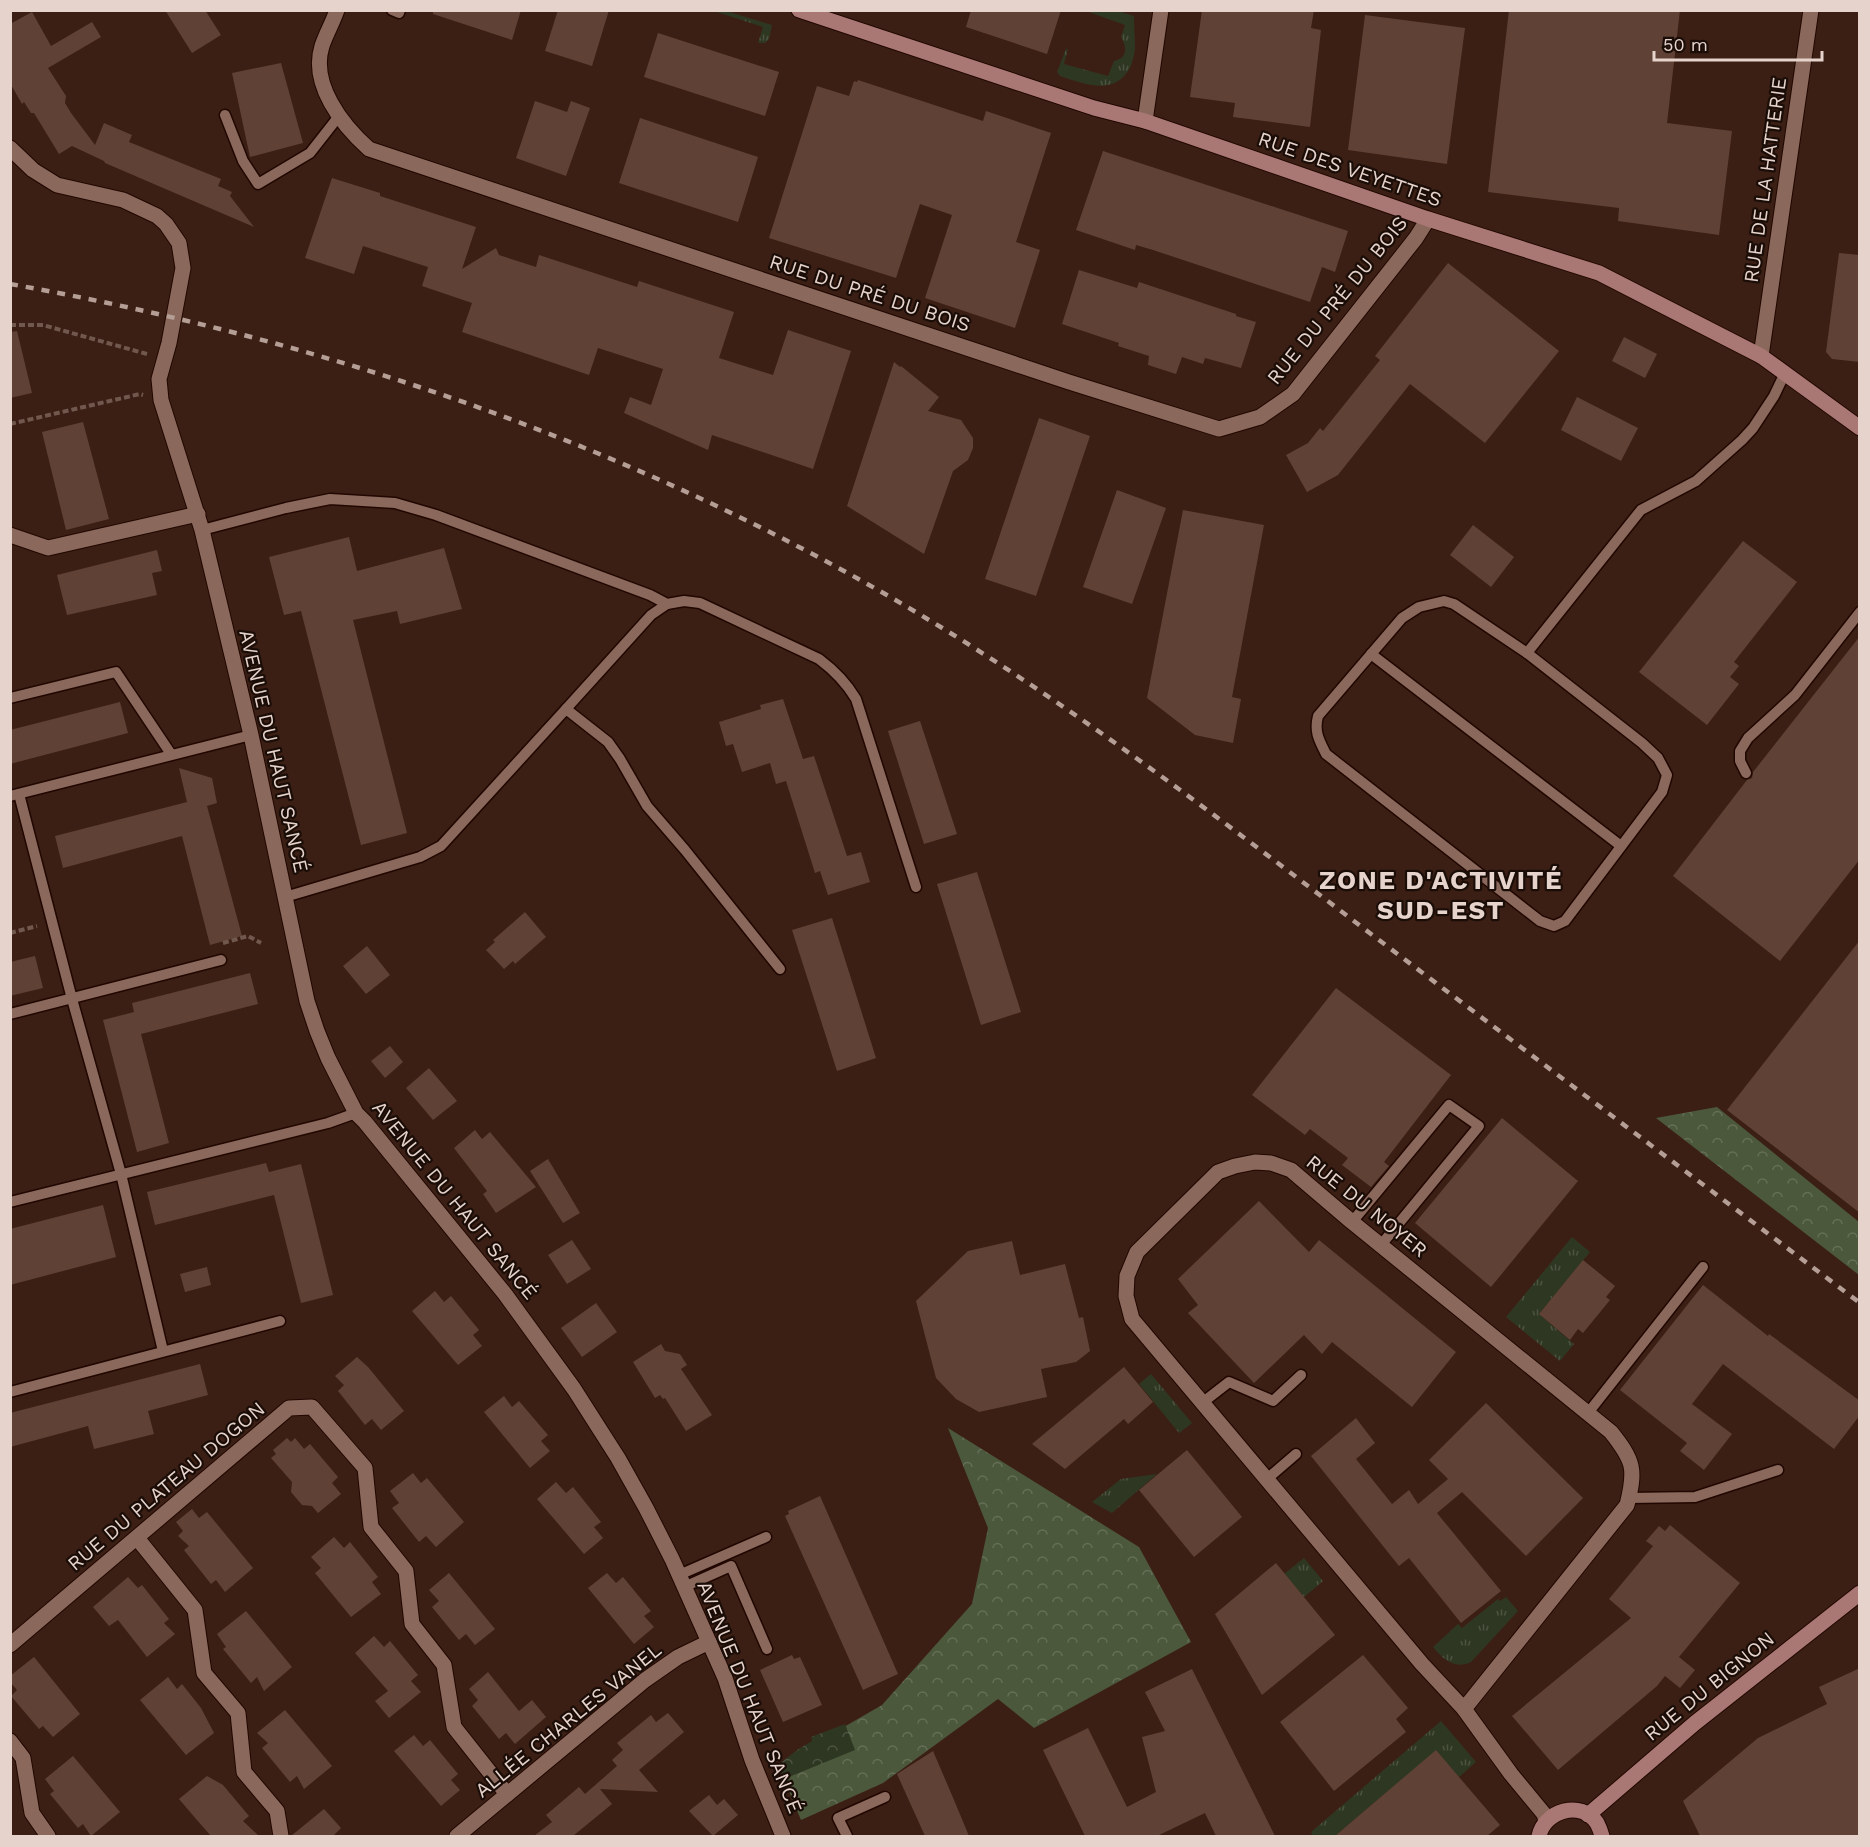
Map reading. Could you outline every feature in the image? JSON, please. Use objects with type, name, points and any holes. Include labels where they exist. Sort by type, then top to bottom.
[{"type":"street","name":"RUE DU PRÉ DU BOIS","points":[[337,10],[322,47],[320,66],[322,83],[339,117],[369,149],[1069,382],[1218,429],[1260,417],[1293,394],[1416,238],[1428,219]]},
{"type":"street","name":"RUE DES VEYETTES","points":[[799,10],[1094,108],[1145,122],[1428,219],[1599,273],[1761,356],[1860,428]]},
{"type":"street","points":[[1145,122],[1161,10]]},
{"type":"street","name":"RUE DE LA HATTERIE","points":[[1761,356],[1811,10]]},
{"type":"street","name":"AVENUE DU HAUT SANCÉ","points":[[10,148],[33,170],[57,185],[123,200],[162,219],[179,243],[183,268],[159,379],[161,400],[202,530],[251,735],[307,1001],[316,1031],[356,1113],[505,1294],[574,1389],[646,1508],[725,1678],[752,1760],[783,1836]]},
{"type":"street","points":[[10,536],[48,548],[198,514]]},
{"type":"street","name":"RUE DU NOYER","points":[[1464,1709],[1627,1505],[1634,1477],[1626,1450],[1611,1432],[1291,1170],[1271,1163],[1255,1162],[1218,1172],[1137,1252],[1127,1276],[1126,1296],[1132,1319],[1422,1664],[1464,1709],[1511,1774],[1545,1815],[1546,1821]]},
{"type":"street","name":"RUE DU PLATEAU DOGON","points":[[10,1645],[290,1408],[312,1407],[365,1468],[371,1527],[406,1571],[412,1624],[444,1665],[454,1727],[507,1794]]},
{"type":"street","points":[[136,1538],[195,1610],[204,1673],[238,1713],[244,1772],[277,1811],[281,1836]]},
{"type":"street","name":"RUE DU BIGNON","points":[[1588,1815],[1695,1722],[1860,1593]]},
{"type":"street","name":"ALLÉE CHARLES VANEL","points":[[457,1836],[645,1680],[678,1658],[709,1642]]},
{"type":"street","points":[[10,1742],[23,1758],[32,1813],[48,1836]]},
{"type":"street","points":[[1539,1836],[1546,1821],[1562,1811],[1573,1810],[1588,1815],[1597,1823],[1602,1836]]},
{"type":"lane","points":[[392,10],[399,13],[400,10]]},
{"type":"lane","points":[[225,116],[243,161],[258,184],[310,153],[339,117]]},
{"type":"lane","points":[[1527,653],[1641,510],[1696,482],[1742,440],[1753,428],[1774,396],[1785,373]]},
{"type":"lane","points":[[202,530],[330,499],[395,503],[436,515],[650,595],[667,604]]},
{"type":"lane","points":[[285,897],[420,857],[441,846],[651,615],[667,604],[684,601],[700,603],[819,659],[847,684],[856,699],[915,887]]},
{"type":"lane","points":[[1444,601],[1454,604],[1527,653],[1642,743],[1658,758],[1667,775],[1662,792],[1565,921],[1554,926],[1540,921],[1326,754],[1317,738],[1315,727],[1318,716],[1402,618],[1419,607],[1444,601]]},
{"type":"lane","points":[[1746,772],[1740,762],[1740,751],[1748,738],[1795,695],[1860,612]]},
{"type":"lane","points":[[1371,654],[1621,846]]},
{"type":"lane","points":[[10,698],[116,672],[171,754]]},
{"type":"lane","points":[[566,708],[608,742],[647,807],[780,969]]},
{"type":"lane","points":[[163,1351],[121,1174],[15,795],[251,735]]},
{"type":"lane","points":[[10,1014],[218,961]]},
{"type":"lane","points":[[1352,1222],[1449,1105],[1479,1126],[1381,1245]]},
{"type":"lane","points":[[10,1202],[356,1113]]},
{"type":"lane","points":[[1588,1413],[1702,1268]]},
{"type":"lane","points":[[10,1392],[280,1321]]},
{"type":"lane","points":[[1202,1403],[1228,1382],[1273,1401],[1301,1375]]},
{"type":"lane","points":[[1267,1479],[1296,1454]]},
{"type":"lane","points":[[1629,1498],[1695,1497],[1778,1470]]},
{"type":"lane","points":[[681,1581],[766,1537]]},
{"type":"lane","points":[[681,1581],[731,1566],[767,1649]]},
{"type":"lane","points":[[847,1836],[838,1818],[885,1797]]},
{"type":"path","points":[[10,325],[43,325],[164,360]]},
{"type":"path","points":[[10,424],[140,394]]},
{"type":"path","points":[[10,933],[52,922]]},
{"type":"path","points":[[218,961],[212,946],[248,936],[261,943]]},
{"type":"green space","points":[[714,11],[726,11],[772,25],[769,39],[765,43],[758,43],[763,27]]},
{"type":"green space","points":[[1086,11],[1118,11],[1134,16],[1133,61],[1128,71],[1114,83],[1096,86],[1060,76],[1057,72],[1066,49],[1068,49],[1064,64],[1108,76],[1114,61],[1124,55],[1125,48],[1121,37],[1125,25]]},
{"type":"green space","points":[[1717,1107],[1859,1222],[1859,1275],[1656,1118]]},
{"type":"green space","points":[[1572,1237],[1590,1252],[1539,1314],[1574,1344],[1560,1361],[1506,1317]]},
{"type":"green space","points":[[1151,1374],[1192,1423],[1179,1433],[1139,1384]]},
{"type":"green space","points":[[948,1428],[1139,1547],[1191,1642],[1034,1728],[998,1699],[883,1783],[801,1820],[778,1765],[882,1705],[972,1604],[988,1528]]},
{"type":"green space","points":[[1157,1474],[1112,1513],[1092,1502],[1121,1479]]},
{"type":"green space","points":[[1304,1558],[1323,1581],[1304,1597],[1284,1574]]},
{"type":"green space","points":[[1506,1597],[1518,1611],[1471,1662],[1455,1664],[1441,1656],[1433,1647],[1458,1624],[1462,1628],[1498,1599],[1500,1601]]},
{"type":"green space","points":[[1441,1721],[1476,1762],[1459,1777],[1436,1751],[1335,1836],[1313,1836],[1311,1832]]},
{"type":"green space","points":[[845,1724],[855,1750],[784,1779],[778,1765],[812,1741],[811,1737]]},
{"type":"building","points":[[165,10],[205,10],[221,35],[192,53]]},
{"type":"building","points":[[433,10],[521,10],[512,40],[433,14]]},
{"type":"building","points":[[558,10],[609,10],[592,66],[545,51]]},
{"type":"building","points":[[971,10],[1061,10],[1047,54],[966,27]]},
{"type":"building","points":[[1202,10],[1314,10],[1311,28],[1321,30],[1310,127],[1233,117],[1235,103],[1190,97]]},
{"type":"building","points":[[1509,10],[1680,10],[1667,123],[1732,131],[1719,235],[1618,221],[1619,208],[1488,192]]},
{"type":"building","points":[[32,12],[51,46],[92,22],[101,37],[48,68],[66,96],[65,103],[71,113],[95,145],[104,123],[132,135],[129,142],[221,179],[218,186],[232,192],[230,196],[254,227],[105,163],[72,146],[59,154],[34,113],[31,113],[24,102],[22,104],[10,83],[10,24]]},
{"type":"building","points":[[1365,15],[1465,28],[1447,164],[1348,150]]},
{"type":"building","points":[[658,33],[779,72],[765,116],[644,77]]},
{"type":"building","points":[[281,63],[303,143],[250,157],[232,73]]},
{"type":"building","points":[[858,80],[983,121],[986,111],[1051,133],[1016,242],[1040,250],[1015,328],[925,298],[952,215],[920,204],[896,278],[769,238],[817,86],[849,96],[854,81]]},
{"type":"building","points":[[535,101],[567,112],[571,101],[590,108],[566,176],[516,158]]},
{"type":"building","points":[[640,118],[758,157],[738,222],[619,183]]},
{"type":"building","points":[[1103,151],[1348,231],[1335,272],[1322,267],[1310,302],[1153,250],[1136,245],[1135,250],[1076,230]]},
{"type":"building","points":[[332,178],[476,227],[462,269],[496,248],[499,255],[536,267],[539,255],[637,287],[639,281],[734,312],[719,358],[773,375],[788,330],[851,351],[813,469],[712,435],[708,450],[624,413],[630,397],[651,405],[663,369],[598,348],[589,375],[462,332],[472,303],[422,286],[428,267],[363,246],[354,274],[305,258]]},
{"type":"building","points":[[1839,253],[1860,255],[1860,362],[1832,359],[1826,352]]},
{"type":"building","points":[[1448,263],[1559,351],[1485,443],[1410,384],[1338,475],[1307,492],[1286,455],[1308,443],[1320,428],[1323,431],[1380,360],[1375,356]]},
{"type":"building","points":[[1079,270],[1137,288],[1139,282],[1256,322],[1241,368],[1205,358],[1203,364],[1182,357],[1176,374],[1148,365],[1149,356],[1118,346],[1119,343],[1062,324]]},
{"type":"building","points":[[17,331],[32,393],[10,398],[10,332]]},
{"type":"building","points":[[1624,337],[1657,354],[1645,378],[1612,361]]},
{"type":"building","points":[[894,362],[939,397],[928,411],[961,420],[973,438],[973,448],[968,460],[953,471],[924,554],[847,506]]},
{"type":"building","points":[[1577,397],[1638,428],[1621,461],[1561,430]]},
{"type":"building","points":[[1039,418],[1090,436],[1036,596],[985,579]]},
{"type":"building","points":[[83,422],[109,519],[66,530],[42,432]]},
{"type":"building","points":[[1117,490],[1166,508],[1132,604],[1083,587]]},
{"type":"building","points":[[1183,510],[1264,525],[1232,697],[1241,699],[1233,743],[1195,735],[1147,698]]},
{"type":"building","points":[[1473,525],[1514,557],[1491,587],[1450,555]]},
{"type":"building","points":[[349,537],[357,571],[444,548],[462,609],[400,624],[397,611],[353,620],[407,833],[361,845],[301,611],[284,615],[269,557]]},
{"type":"building","points":[[1743,541],[1797,582],[1734,662],[1739,666],[1730,677],[1739,684],[1707,725],[1639,672]]},
{"type":"building","points":[[157,550],[162,571],[152,573],[157,595],[67,615],[57,575]]},
{"type":"building","points":[[1860,636],[1860,859],[1780,961],[1673,876],[1747,780],[1752,778],[1753,772]]},
{"type":"building","points":[[783,699],[803,759],[814,756],[847,856],[861,852],[870,882],[828,895],[820,871],[815,873],[786,781],[776,784],[770,763],[742,772],[733,744],[726,746],[719,722],[761,709],[760,705]]},
{"type":"building","points":[[120,702],[128,733],[10,764],[10,730]]},
{"type":"building","points":[[920,721],[957,834],[924,844],[888,731]]},
{"type":"building","points":[[179,768],[212,778],[217,803],[207,806],[242,936],[210,945],[182,836],[63,868],[55,836],[187,802]]},
{"type":"building","points":[[977,872],[1021,1012],[981,1025],[937,884]]},
{"type":"building","points":[[525,912],[546,937],[515,964],[513,961],[504,969],[486,950],[495,942],[493,940]]},
{"type":"building","points":[[832,918],[876,1058],[837,1071],[792,930]]},
{"type":"building","points":[[1860,940],[1860,1213],[1727,1110]]},
{"type":"building","points":[[367,946],[390,975],[366,994],[343,966]]},
{"type":"building","points":[[35,956],[43,988],[10,996],[10,962]]},
{"type":"building","points":[[250,973],[258,1004],[141,1034],[169,1143],[137,1152],[103,1020],[134,1012],[132,1003]]},
{"type":"building","points":[[1336,988],[1451,1075],[1384,1162],[1389,1166],[1371,1187],[1342,1165],[1348,1158],[1310,1129],[1305,1135],[1252,1095]]},
{"type":"building","points":[[390,1046],[403,1062],[385,1078],[371,1061]]},
{"type":"building","points":[[429,1068],[457,1101],[433,1120],[406,1088]]},
{"type":"building","points":[[1502,1118],[1578,1181],[1491,1287],[1415,1223]]},
{"type":"building","points":[[475,1130],[482,1139],[490,1132],[536,1187],[496,1213],[483,1194],[487,1191],[454,1148]]},
{"type":"building","points":[[548,1159],[580,1213],[563,1223],[530,1171]]},
{"type":"building","points":[[266,1163],[269,1172],[301,1164],[333,1295],[301,1303],[274,1195],[155,1225],[147,1192]]},
{"type":"building","points":[[1259,1201],[1309,1252],[1319,1240],[1456,1352],[1412,1407],[1332,1342],[1322,1354],[1304,1335],[1254,1383],[1188,1313],[1198,1305],[1178,1279]]},
{"type":"building","points":[[103,1205],[116,1257],[10,1285],[10,1229]]},
{"type":"building","points":[[572,1240],[591,1269],[567,1284],[548,1255]]},
{"type":"building","points":[[1012,1241],[1020,1275],[1065,1264],[1079,1318],[1083,1317],[1090,1351],[1076,1362],[1041,1369],[1047,1397],[979,1412],[956,1399],[936,1378],[916,1301],[968,1251]]},
{"type":"building","points":[[1583,1260],[1615,1286],[1606,1297],[1610,1300],[1583,1333],[1578,1329],[1570,1340],[1539,1314]]},
{"type":"building","points":[[207,1267],[211,1285],[185,1292],[180,1274]]},
{"type":"building","points":[[1703,1285],[1768,1336],[1769,1334],[1860,1401],[1860,1415],[1834,1449],[1723,1364],[1692,1404],[1732,1434],[1704,1470],[1680,1451],[1687,1443],[1620,1390]]},
{"type":"building","points":[[435,1291],[444,1302],[451,1296],[479,1330],[473,1335],[482,1346],[458,1365],[412,1311]]},
{"type":"building","points":[[596,1303],[617,1332],[582,1357],[561,1328]]},
{"type":"building","points":[[661,1344],[665,1351],[680,1354],[687,1365],[681,1369],[712,1415],[686,1431],[665,1398],[663,1399],[660,1395],[655,1398],[633,1362]]},
{"type":"building","points":[[357,1357],[404,1411],[381,1430],[372,1419],[365,1425],[338,1391],[344,1385],[335,1376]]},
{"type":"building","points":[[200,1364],[208,1395],[148,1411],[154,1434],[94,1449],[88,1426],[10,1447],[10,1413]]},
{"type":"building","points":[[1124,1367],[1153,1402],[1128,1424],[1124,1419],[1065,1469],[1032,1444]]},
{"type":"building","points":[[504,1396],[512,1407],[519,1401],[548,1435],[541,1441],[550,1451],[530,1468],[484,1412]]},
{"type":"building","points":[[1486,1403],[1583,1498],[1526,1556],[1462,1492],[1437,1513],[1501,1591],[1461,1623],[1409,1558],[1399,1566],[1311,1456],[1356,1418],[1375,1443],[1356,1459],[1392,1504],[1409,1490],[1418,1504],[1448,1479],[1429,1460]]},
{"type":"building","points":[[287,1438],[291,1442],[295,1438],[304,1449],[310,1444],[338,1477],[332,1483],[341,1494],[318,1513],[312,1506],[302,1505],[291,1492],[292,1482],[271,1458],[276,1454],[273,1450]]},
{"type":"building","points":[[1187,1450],[1242,1517],[1194,1557],[1139,1490]]},
{"type":"building","points":[[413,1473],[421,1483],[427,1478],[464,1522],[436,1547],[426,1536],[419,1542],[392,1508],[399,1503],[390,1491]]},
{"type":"building","points":[[556,1482],[566,1493],[573,1487],[601,1522],[594,1527],[603,1538],[584,1554],[537,1499]]},
{"type":"building","points":[[820,1496],[898,1674],[863,1690],[785,1516],[789,1514],[788,1511]]},
{"type":"building","points":[[192,1509],[199,1518],[207,1512],[253,1568],[225,1592],[216,1580],[211,1584],[184,1550],[189,1546],[178,1536],[183,1531],[176,1522]]},
{"type":"building","points":[[1670,1525],[1740,1583],[1679,1657],[1695,1670],[1680,1688],[1665,1676],[1657,1686],[1558,1770],[1512,1716],[1631,1618],[1609,1599],[1653,1546],[1646,1541],[1659,1526],[1665,1531]]},
{"type":"building","points":[[334,1537],[344,1548],[350,1542],[378,1577],[372,1582],[381,1594],[351,1617],[315,1573],[321,1568],[311,1557]]},
{"type":"building","points":[[1276,1563],[1335,1635],[1262,1695],[1215,1614]]},
{"type":"building","points":[[449,1573],[495,1629],[475,1645],[466,1634],[459,1640],[432,1607],[439,1601],[429,1590]]},
{"type":"building","points":[[607,1573],[616,1583],[623,1577],[651,1611],[644,1616],[654,1627],[634,1644],[588,1588]]},
{"type":"building","points":[[128,1577],[138,1588],[142,1585],[169,1619],[164,1623],[175,1634],[147,1657],[118,1620],[109,1626],[93,1607]]},
{"type":"building","points":[[246,1611],[292,1667],[264,1691],[257,1677],[251,1683],[223,1649],[226,1647],[217,1634]]},
{"type":"building","points":[[374,1636],[384,1647],[390,1641],[418,1675],[411,1681],[421,1692],[389,1718],[375,1701],[388,1691],[355,1653]]},
{"type":"building","points":[[792,1655],[794,1659],[800,1657],[822,1705],[783,1722],[760,1670]]},
{"type":"building","points":[[1363,1655],[1408,1708],[1396,1719],[1406,1732],[1334,1791],[1280,1722]]},
{"type":"building","points":[[34,1657],[80,1714],[53,1737],[43,1726],[39,1729],[11,1696],[17,1690],[10,1682],[10,1676]]},
{"type":"building","points":[[1860,1668],[1860,1836],[1700,1836],[1683,1801],[1758,1738],[1827,1704],[1819,1687]]},
{"type":"building","points":[[1192,1669],[1275,1836],[1216,1836],[1205,1813],[1157,1836],[1085,1836],[1043,1750],[1088,1728],[1127,1807],[1156,1792],[1142,1737],[1165,1731],[1145,1692]]},
{"type":"building","points":[[488,1672],[519,1711],[532,1700],[546,1717],[515,1744],[506,1733],[499,1739],[472,1706],[478,1700],[469,1689]]},
{"type":"building","points":[[168,1677],[177,1689],[182,1684],[201,1708],[214,1733],[186,1755],[140,1700]]},
{"type":"building","points":[[285,1710],[332,1766],[304,1789],[297,1776],[290,1782],[262,1748],[268,1743],[257,1733]]},
{"type":"building","points":[[668,1713],[684,1732],[639,1770],[658,1792],[600,1789],[612,1804],[573,1836],[534,1836],[552,1822],[546,1815],[579,1787],[585,1794],[617,1766],[612,1760],[623,1750],[617,1743],[651,1715],[656,1722]]},
{"type":"building","points":[[414,1735],[423,1746],[430,1740],[458,1774],[451,1780],[460,1790],[441,1806],[394,1751]]},
{"type":"building","points":[[1436,1750],[1500,1825],[1487,1836],[1335,1836]]},
{"type":"building","points":[[933,1751],[969,1836],[925,1836],[897,1774]]},
{"type":"building","points":[[73,1756],[120,1812],[91,1836],[83,1824],[78,1828],[50,1794],[54,1791],[45,1779]]},
{"type":"building","points":[[207,1776],[223,1785],[249,1816],[243,1821],[259,1836],[211,1836],[196,1819],[179,1799]]},
{"type":"building","points":[[709,1795],[717,1805],[724,1799],[738,1815],[713,1836],[689,1811]]},
{"type":"building","points":[[324,1809],[341,1828],[333,1836],[291,1836]]},
{"type":"railway","points":[[10,284],[124,306],[236,333],[347,364],[457,400],[565,440],[672,485],[776,535],[878,590],[1006,668],[1130,754],[1860,1303]]},
{"type":"district","name":"ZONE D'ACTIVITÉ SUD-EST","points":[[1441,895]]}]
